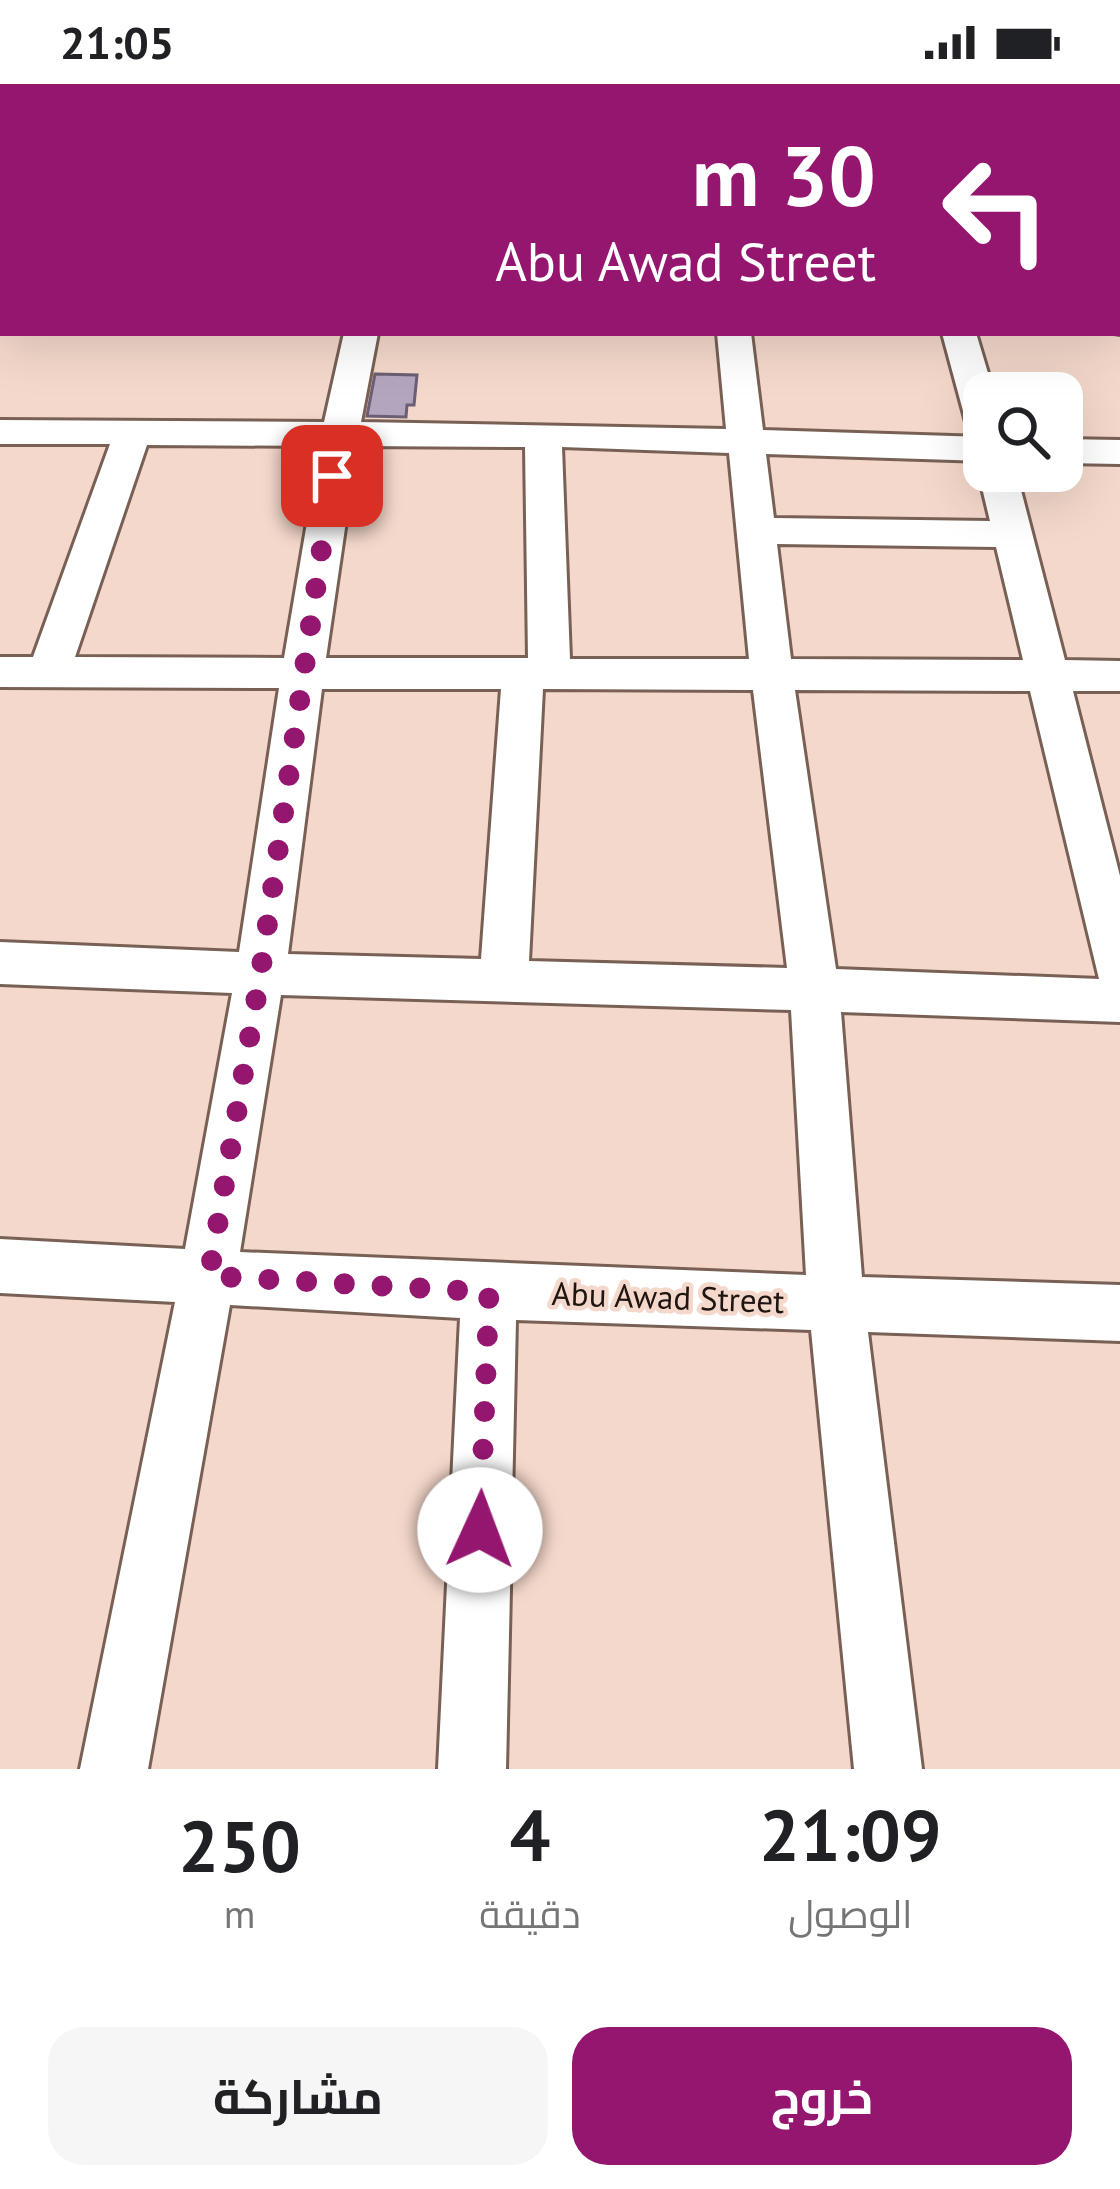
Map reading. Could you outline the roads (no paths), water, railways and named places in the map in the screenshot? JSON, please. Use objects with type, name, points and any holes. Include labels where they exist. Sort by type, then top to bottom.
[{"type":"street","points":[[114,1769],[209,1276],[260,976],[338,436],[360,336]]},
{"type":"street","points":[[734,336],[772,675],[814,987],[836,1301],[888,1769]]},
{"type":"street","points":[[960,336],[970,372]]},
{"type":"street","points":[[0,432],[543,435],[963,449]]},
{"type":"street","points":[[49,671],[133,433]]},
{"type":"street","points":[[504,978],[536,675],[543,435]]},
{"type":"street","points":[[1083,451],[1120,452]]},
{"type":"street","points":[[1002,492],[1120,970]]},
{"type":"street","points":[[758,531],[1012,534]]},
{"type":"street","points":[[0,672],[1120,676]]},
{"type":"street","points":[[0,963],[260,976],[814,987],[1120,1001]]},
{"type":"street","name":"Abu Awad Street","points":[[0,1266],[489,1292],[1120,1313]]},
{"type":"street","points":[[472,1769],[489,1292]]}]
